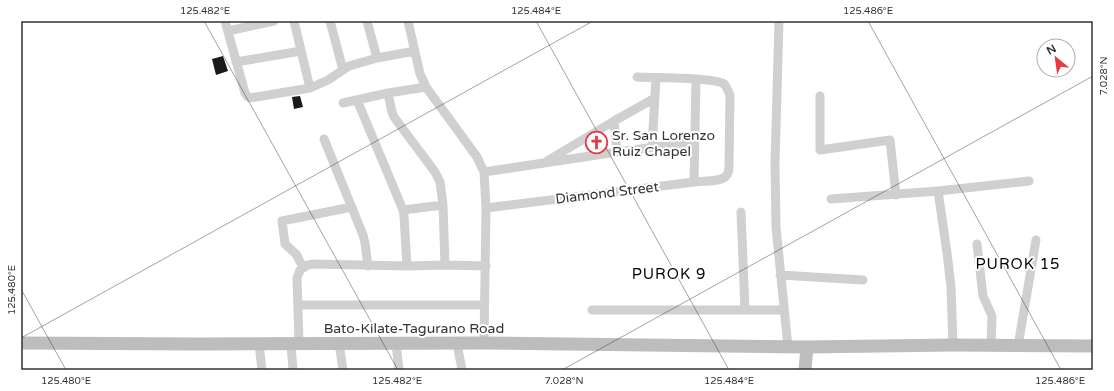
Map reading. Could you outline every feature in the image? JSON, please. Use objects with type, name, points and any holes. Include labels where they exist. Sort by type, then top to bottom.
[{"type":"street","points":[[226,21],[245,93],[250,98],[310,88],[328,80],[349,66],[377,58],[415,51]]},
{"type":"street","points":[[228,31],[274,21]]},
{"type":"street","points":[[294,21],[310,88]]},
{"type":"street","points":[[330,21],[343,70]]},
{"type":"street","points":[[367,21],[377,58]]},
{"type":"street","points":[[408,21],[420,74],[426,87],[476,157],[484,172],[486,208],[484,343]]},
{"type":"street","points":[[779,21],[775,196],[780,275],[788,347]]},
{"type":"street","points":[[236,62],[301,51]]},
{"type":"street","points":[[637,77],[696,79],[694,182]]},
{"type":"street","points":[[652,147],[656,78]]},
{"type":"street","name":"Diamond Street","points":[[486,208],[722,179],[727,175],[729,167],[730,95],[724,84],[718,81],[696,79]]},
{"type":"street","points":[[343,103],[388,93],[426,87]]},
{"type":"street","points":[[388,93],[394,117],[438,177],[440,182],[443,205],[445,266]]},
{"type":"street","points":[[820,96],[820,150],[890,140],[896,195]]},
{"type":"street","points":[[542,164],[655,98]]},
{"type":"street","points":[[357,100],[403,210],[407,266]]},
{"type":"street","points":[[614,121],[617,152]]},
{"type":"street","points":[[324,139],[365,242],[368,266]]},
{"type":"street","points":[[484,172],[694,142]]},
{"type":"street","points":[[831,199],[896,195],[1030,181]]},
{"type":"street","points":[[938,191],[951,287],[953,345]]},
{"type":"street","points":[[403,210],[443,205]]},
{"type":"street","points":[[303,267],[296,254],[285,244],[282,221],[352,207]]},
{"type":"street","points":[[741,212],[745,310]]},
{"type":"street","points":[[1018,346],[1036,240]]},
{"type":"street","points":[[977,244],[983,296],[992,316],[991,346]]},
{"type":"street","points":[[293,370],[298,306],[297,278],[298,273],[303,267],[314,264],[368,266],[486,266]]},
{"type":"street","points":[[780,275],[863,280]]},
{"type":"street","points":[[298,306],[484,305]]},
{"type":"street","points":[[592,310],[784,310]]},
{"type":"street","name":"Bato-Kilate-Tagurano Road","points":[[21,343],[484,343],[788,347],[953,345],[1093,346]]},
{"type":"street","points":[[339,343],[343,370]]},
{"type":"street","points":[[259,344],[262,370]]},
{"type":"street","points":[[396,344],[399,370]]},
{"type":"street","points":[[457,344],[462,370]]},
{"type":"street","points":[[805,370],[806,347]]},
{"type":"building","points":[[223,56],[228,71],[216,75],[212,59]]},
{"type":"building","points":[[300,96],[303,107],[294,109],[292,97]]},
{"type":"building","name":"Sr. San Lorenzo Ruiz Chapel","points":[[604,134],[608,142],[596,149],[588,150],[585,145]]},
{"type":"place","name":"Sr. San Lorenzo Ruiz Chapel","points":[[596,143]]},
{"type":"district","name":"PUROK 15","points":[[1018,264]]},
{"type":"district","name":"PUROK 9","points":[[669,274]]}]
